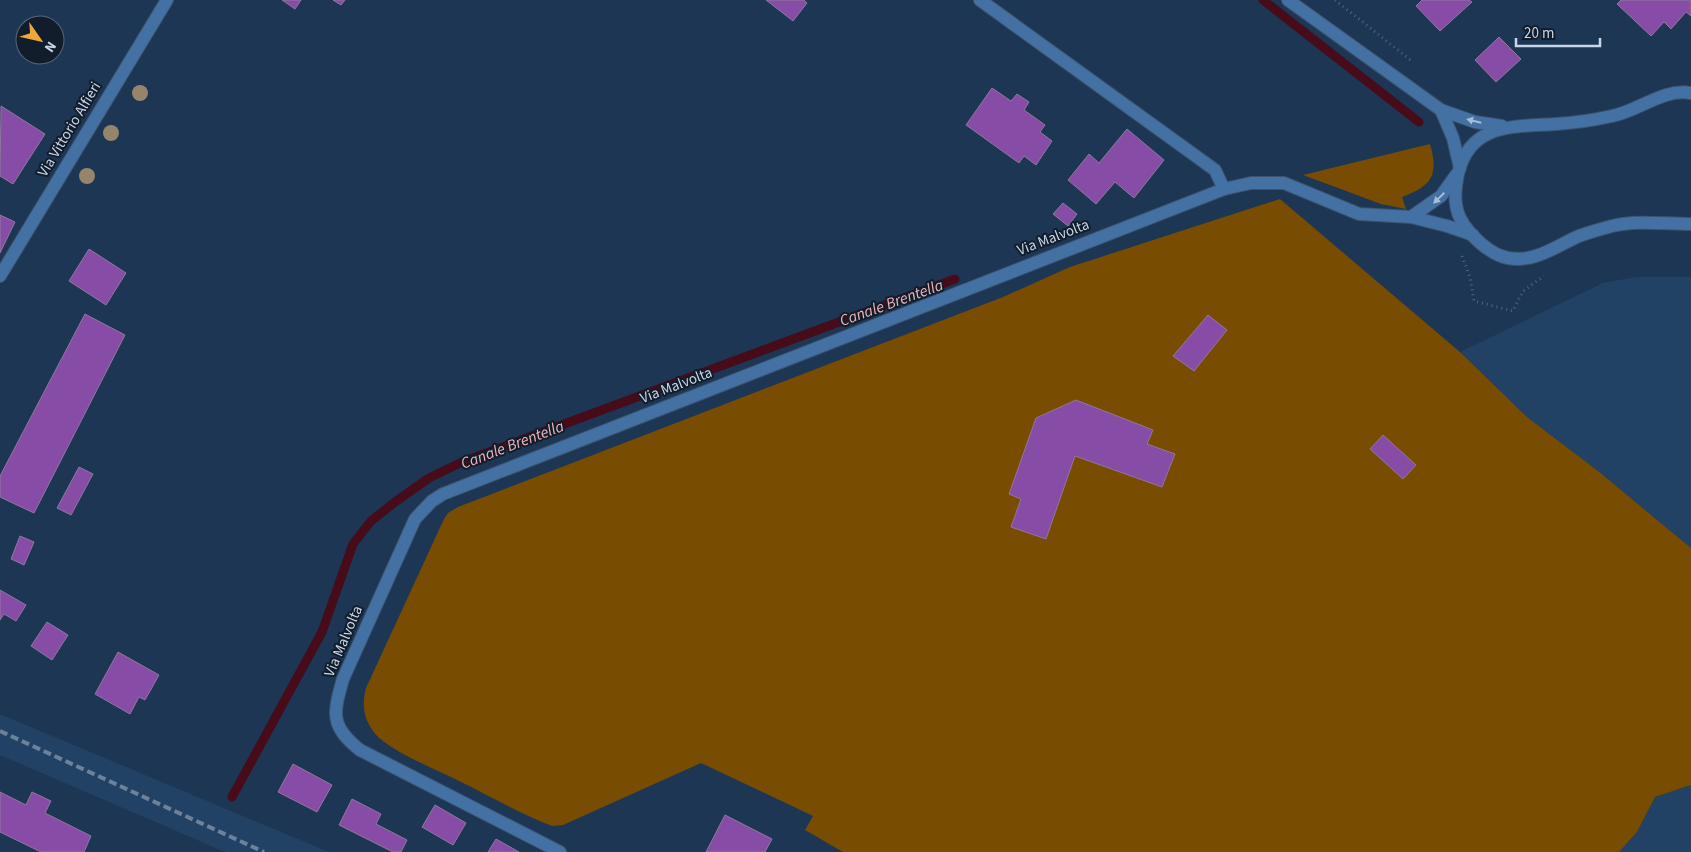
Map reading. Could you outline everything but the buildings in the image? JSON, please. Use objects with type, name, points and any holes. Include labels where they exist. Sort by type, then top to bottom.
[{"type":"street","name":"Via Vittorio Alfieri","points":[[0,276],[167,0]]},
{"type":"street","points":[[980,0],[1215,170],[1224,189]]},
{"type":"street","points":[[1288,0],[1440,110],[1475,122],[1509,126]]},
{"type":"street","points":[[1412,217],[1441,196],[1471,148],[1483,137],[1498,128],[1589,121],[1629,111],[1673,92],[1689,91]]},
{"type":"street","points":[[1440,110],[1453,138],[1459,169],[1455,191],[1456,207],[1460,217],[1473,236],[1506,258],[1533,258],[1580,236],[1614,226],[1649,222],[1691,224]]},
{"type":"street","name":"Via Malvolta","points":[[560,852],[360,750],[345,738],[337,723],[336,705],[343,679],[408,534],[423,509],[443,494],[1224,189],[1251,183],[1284,183],[1359,214],[1412,217],[1447,226],[1473,236]]},
{"type":"path","points":[[1335,0],[1418,66]]},
{"type":"path","points":[[1460,253],[1464,258],[1470,277],[1474,301],[1513,311],[1523,291],[1548,274]]},
{"type":"shaded area","points":[[1430,144],[1434,164],[1431,178],[1420,188],[1402,197],[1406,209],[1381,204],[1303,175]]},
{"type":"shaded area","points":[[1280,199],[1460,352],[1527,417],[1598,471],[1691,548],[1691,785],[1655,797],[1637,832],[1619,852],[843,852],[805,830],[813,816],[701,763],[563,825],[552,826],[400,752],[380,738],[367,721],[364,710],[366,688],[444,519],[448,513],[458,507],[1003,297],[1070,267]]},
{"type":"shaded area","points":[[1636,277],[1691,277],[1691,548],[1598,471],[1527,417],[1460,352],[1603,283]]},
{"type":"shaded area","points":[[0,714],[329,852],[225,852],[0,755]]},
{"type":"shaded area","points":[[1691,785],[1691,852],[1619,852],[1637,832],[1655,797]]},
{"type":"waterway","points":[[1263,0],[1419,122]]},
{"type":"waterway","name":"Canale Brentella","points":[[232,797],[322,632],[353,544],[371,521],[395,502],[429,478],[462,462],[955,279]]},
{"type":"railway","points":[[0,731],[264,852]]}]
